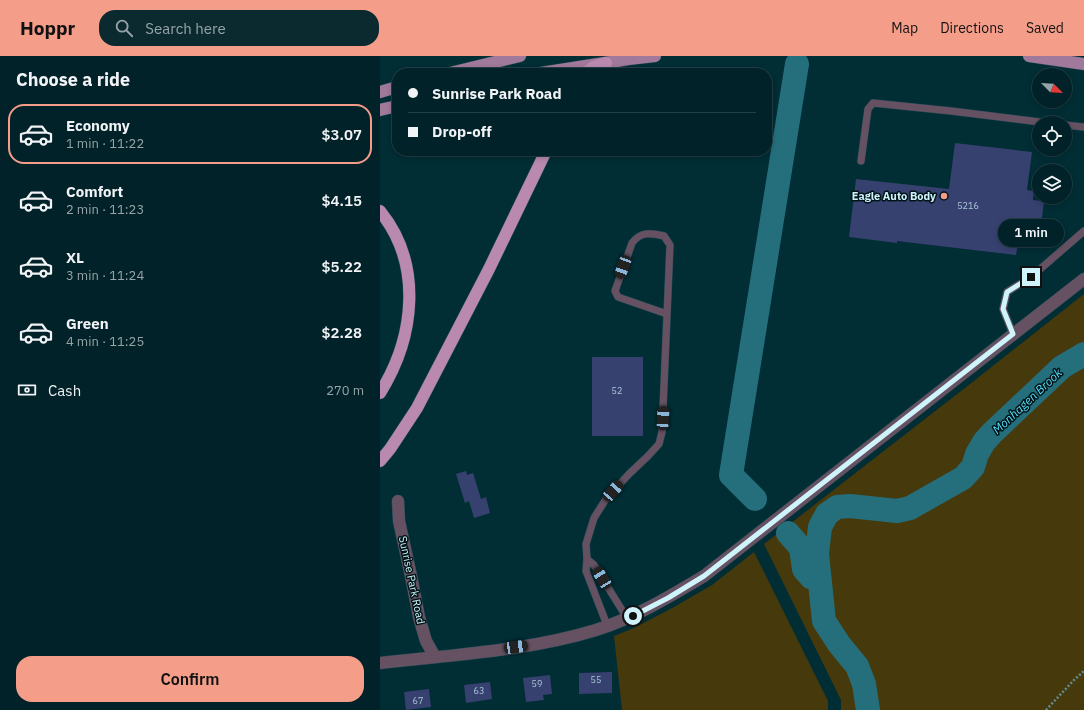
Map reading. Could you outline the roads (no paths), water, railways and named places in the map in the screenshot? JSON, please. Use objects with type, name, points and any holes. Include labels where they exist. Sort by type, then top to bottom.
[{"type":"highway","points":[[592,68],[606,63]]},
{"type":"highway","points":[[380,461],[417,408],[489,269],[544,156]]},
{"type":"highway","points":[[380,211],[395,235],[404,255],[410,299],[408,323],[402,344],[393,367],[380,393]]},
{"type":"main road","points":[[471,68],[520,56]]},
{"type":"main road","points":[[574,68],[655,56]]},
{"type":"main road","points":[[1029,56],[1084,64]]},
{"type":"main road","points":[[380,92],[392,89]]},
{"type":"main road","points":[[380,110],[392,107]]},
{"type":"street","points":[[380,663],[529,645],[566,638],[607,626],[668,598],[704,576],[1084,279]]},
{"type":"street","name":"Sunrise Park Road","points":[[398,501],[399,521],[419,617],[426,641],[435,657]]},
{"type":"lane","points":[[861,161],[868,109],[873,103],[1032,121]]},
{"type":"lane","points":[[1072,126],[1084,127]]},
{"type":"lane","points":[[1013,334],[1003,309],[1007,292],[1031,277],[1084,231]]},
{"type":"lane","points":[[607,626],[586,571],[586,544],[589,532],[594,518],[606,499],[659,444],[662,432],[670,245],[664,236],[656,234],[642,234],[636,237],[632,243],[615,291],[618,297],[667,314]]},
{"type":"lane","points":[[587,559],[594,565],[627,618]]},
{"type":"waterway","points":[[755,499],[731,475],[797,64]]},
{"type":"waterway","name":"Monhagen Brook","points":[[868,710],[864,684],[857,666],[839,644],[824,621],[817,554],[820,527],[827,514],[837,507],[850,506],[897,511],[910,508],[963,478],[973,467],[977,454],[984,442],[992,433],[1062,367],[1084,354]]},
{"type":"waterway","points":[[788,533],[801,548],[804,569],[811,577]]},
{"type":"place","name":"Eagle Auto Body","points":[[944,196]]}]
